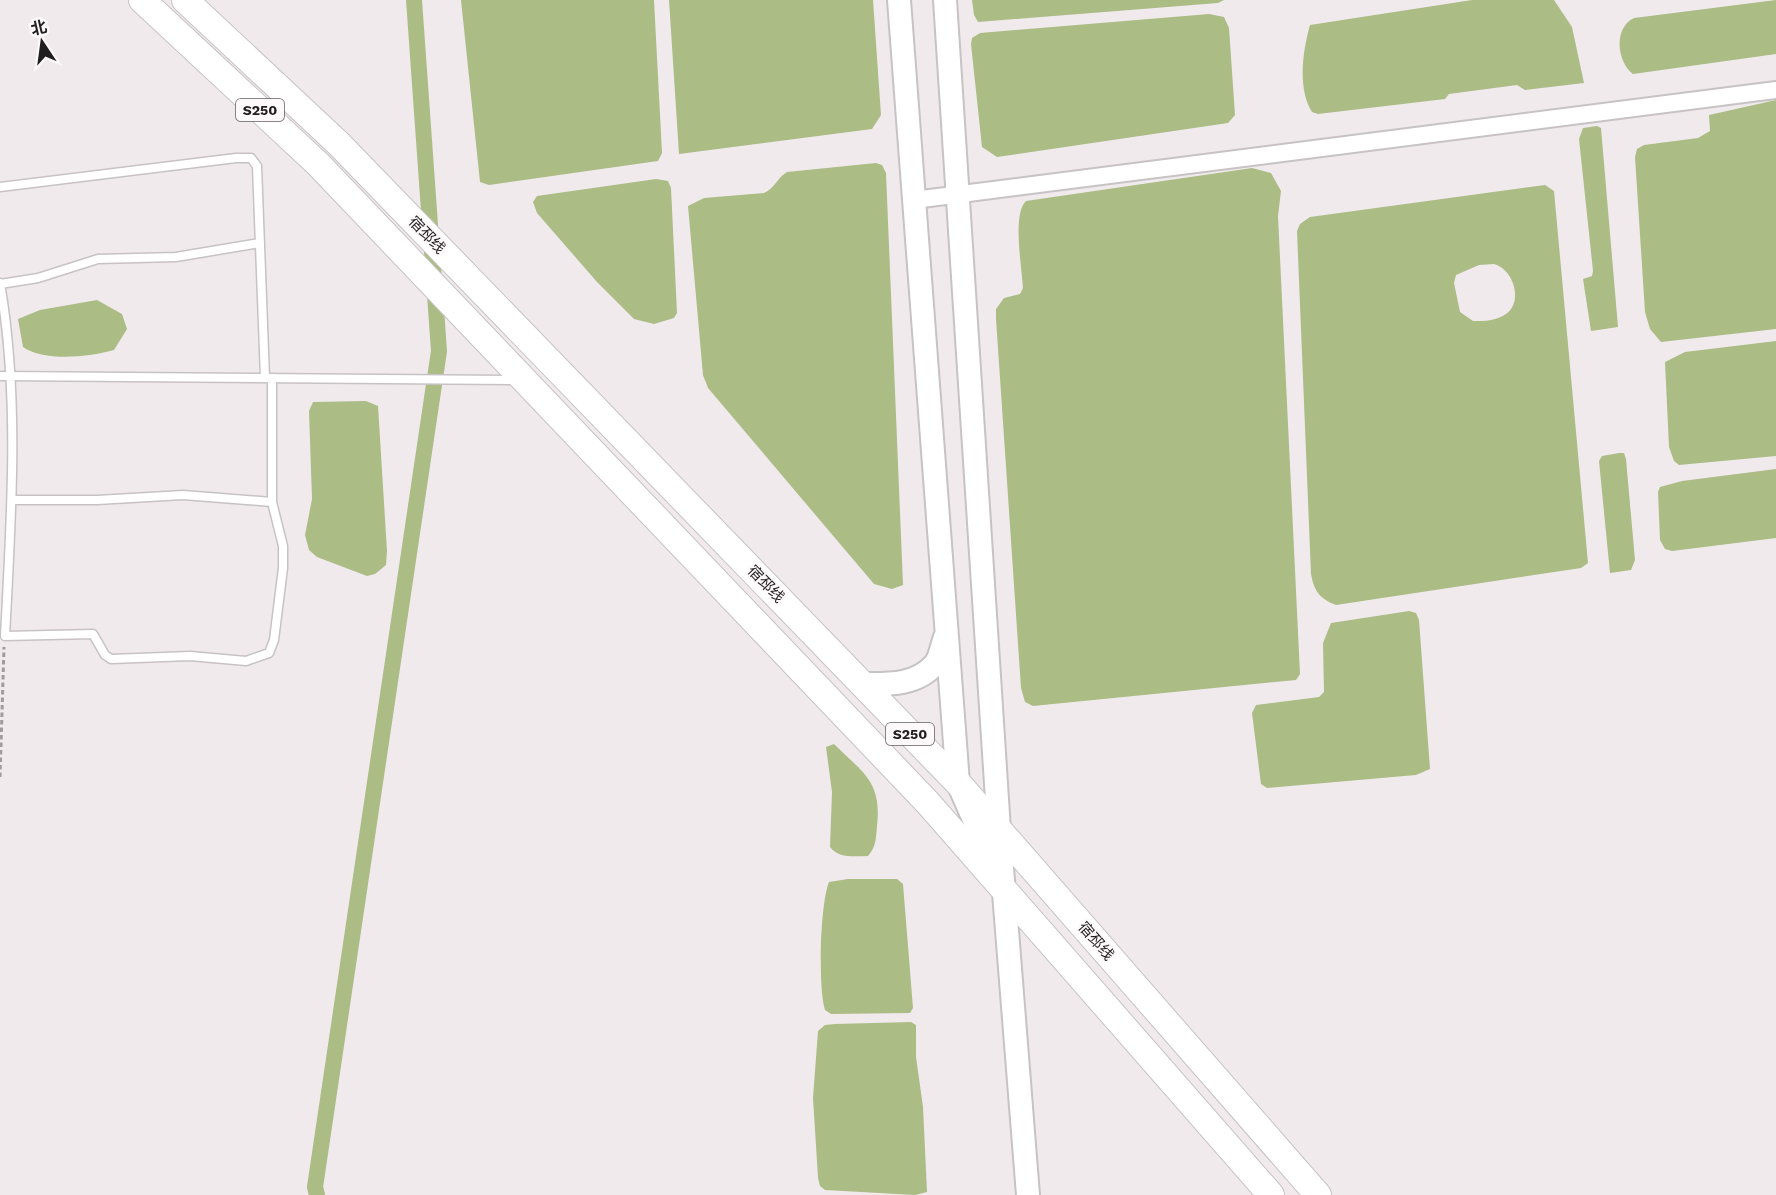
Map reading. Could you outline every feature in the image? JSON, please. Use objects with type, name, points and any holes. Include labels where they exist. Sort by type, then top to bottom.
[{"type":"main road","name":"宿邳线","points":[[142,0],[318,164],[928,802],[1271,1195]]},
{"type":"main road","name":"宿邳线","points":[[185,0],[339,144],[958,783],[1318,1195]]},
{"type":"street","points":[[899,0],[958,783],[1006,891]]},
{"type":"street","points":[[945,0],[999,830],[1006,891],[1028,1195]]},
{"type":"street","points":[[914,200],[1776,90]]},
{"type":"street","points":[[861,684],[893,684],[924,674],[936,663],[947,633]]},
{"type":"lane","points":[[0,188],[251,158],[257,166],[269,378],[270,440],[273,460],[272,502],[283,546],[283,568],[274,640],[269,653],[260,658],[246,661],[190,656],[111,658],[105,656],[93,634],[5,636],[12,500],[10,376],[0,283],[38,278],[98,259],[176,257],[260,243]]},
{"type":"lane","points":[[0,376],[525,380]]},
{"type":"lane","points":[[12,500],[97,500],[183,495],[272,502]]},
{"type":"path","points":[[0,777],[5,636]]},
{"type":"shaded area","points":[[461,0],[654,0],[662,153],[658,161],[489,185],[480,182]]},
{"type":"shaded area","points":[[669,0],[873,0],[881,115],[872,129],[679,154]]},
{"type":"shaded area","points":[[972,0],[1224,0],[1218,3],[978,22],[974,15]]},
{"type":"shaded area","points":[[1472,0],[1554,0],[1572,27],[1584,83],[1525,90],[1517,85],[1449,94],[1445,99],[1318,114],[1312,112],[1304,92],[1303,81],[1305,46],[1310,25]]},
{"type":"shaded area","points":[[1776,0],[1776,54],[1633,74],[1623,62],[1620,37],[1627,23],[1634,18]]},
{"type":"shaded area","points":[[1209,14],[1224,17],[1229,28],[1235,115],[1228,123],[997,157],[982,147],[971,44],[972,38],[980,33]]},
{"type":"shaded area","points":[[1776,100],[1776,329],[1661,342],[1650,329],[1645,312],[1635,157],[1637,149],[1644,145],[1698,138],[1710,131],[1709,115]]},
{"type":"shaded area","points":[[1597,126],[1601,128],[1618,327],[1591,331],[1583,279],[1592,276],[1593,271],[1579,139],[1583,128]]},
{"type":"shaded area","points":[[876,163],[882,165],[886,173],[903,585],[892,589],[874,584],[708,388],[703,375],[688,206],[704,198],[764,193],[787,172]]},
{"type":"shaded area","points":[[1252,168],[1271,173],[1281,191],[1278,216],[1300,674],[1296,680],[1033,706],[1025,702],[1021,688],[996,319],[996,309],[1004,298],[1020,294],[1023,288],[1019,229],[1022,208],[1026,201]]},
{"type":"shaded area","points":[[656,179],[668,181],[671,188],[677,313],[674,318],[654,324],[634,319],[597,282],[537,213],[533,202],[537,196]]},
{"type":"shaded area","points":[[1545,185],[1554,191],[1588,563],[1581,568],[1336,605],[1319,594],[1311,574],[1297,231],[1300,224],[1310,217]],"holes":[[[1494,264],[1501,267],[1511,279],[1515,294],[1511,308],[1506,314],[1486,321],[1473,321],[1460,312],[1454,283],[1456,275],[1479,265]]]},
{"type":"shaded area","points":[[97,300],[122,314],[127,329],[114,350],[93,355],[67,357],[43,355],[23,347],[18,319],[40,310]]},
{"type":"shaded area","points":[[1776,341],[1776,456],[1679,465],[1674,461],[1669,447],[1665,362],[1685,352]]},
{"type":"shaded area","points":[[366,401],[378,406],[387,551],[386,565],[375,574],[367,576],[317,557],[309,550],[305,535],[312,499],[309,411],[313,402]]},
{"type":"shaded area","points":[[1624,453],[1626,459],[1635,560],[1631,570],[1610,573],[1599,461],[1602,456]]},
{"type":"shaded area","points":[[1776,469],[1776,538],[1672,551],[1665,549],[1660,540],[1658,492],[1660,487],[1682,481]]},
{"type":"shaded area","points":[[1409,611],[1416,613],[1419,620],[1430,769],[1416,775],[1267,788],[1261,784],[1252,713],[1256,705],[1319,697],[1324,692],[1323,643],[1331,623]]},
{"type":"shaded area","points":[[834,744],[862,771],[873,788],[878,811],[876,838],[868,856],[843,855],[830,847],[832,792],[826,747]]},
{"type":"shaded area","points":[[848,879],[897,879],[903,884],[913,1008],[910,1013],[831,1014],[825,1010],[821,966],[826,893],[829,882]]},
{"type":"shaded area","points":[[911,1022],[916,1025],[916,1057],[923,1107],[927,1192],[915,1195],[825,1190],[820,1186],[818,1178],[813,1098],[818,1031],[825,1025],[835,1024]]},
{"type":"waterway","points":[[317,1195],[315,1187],[439,351],[414,0]]}]
